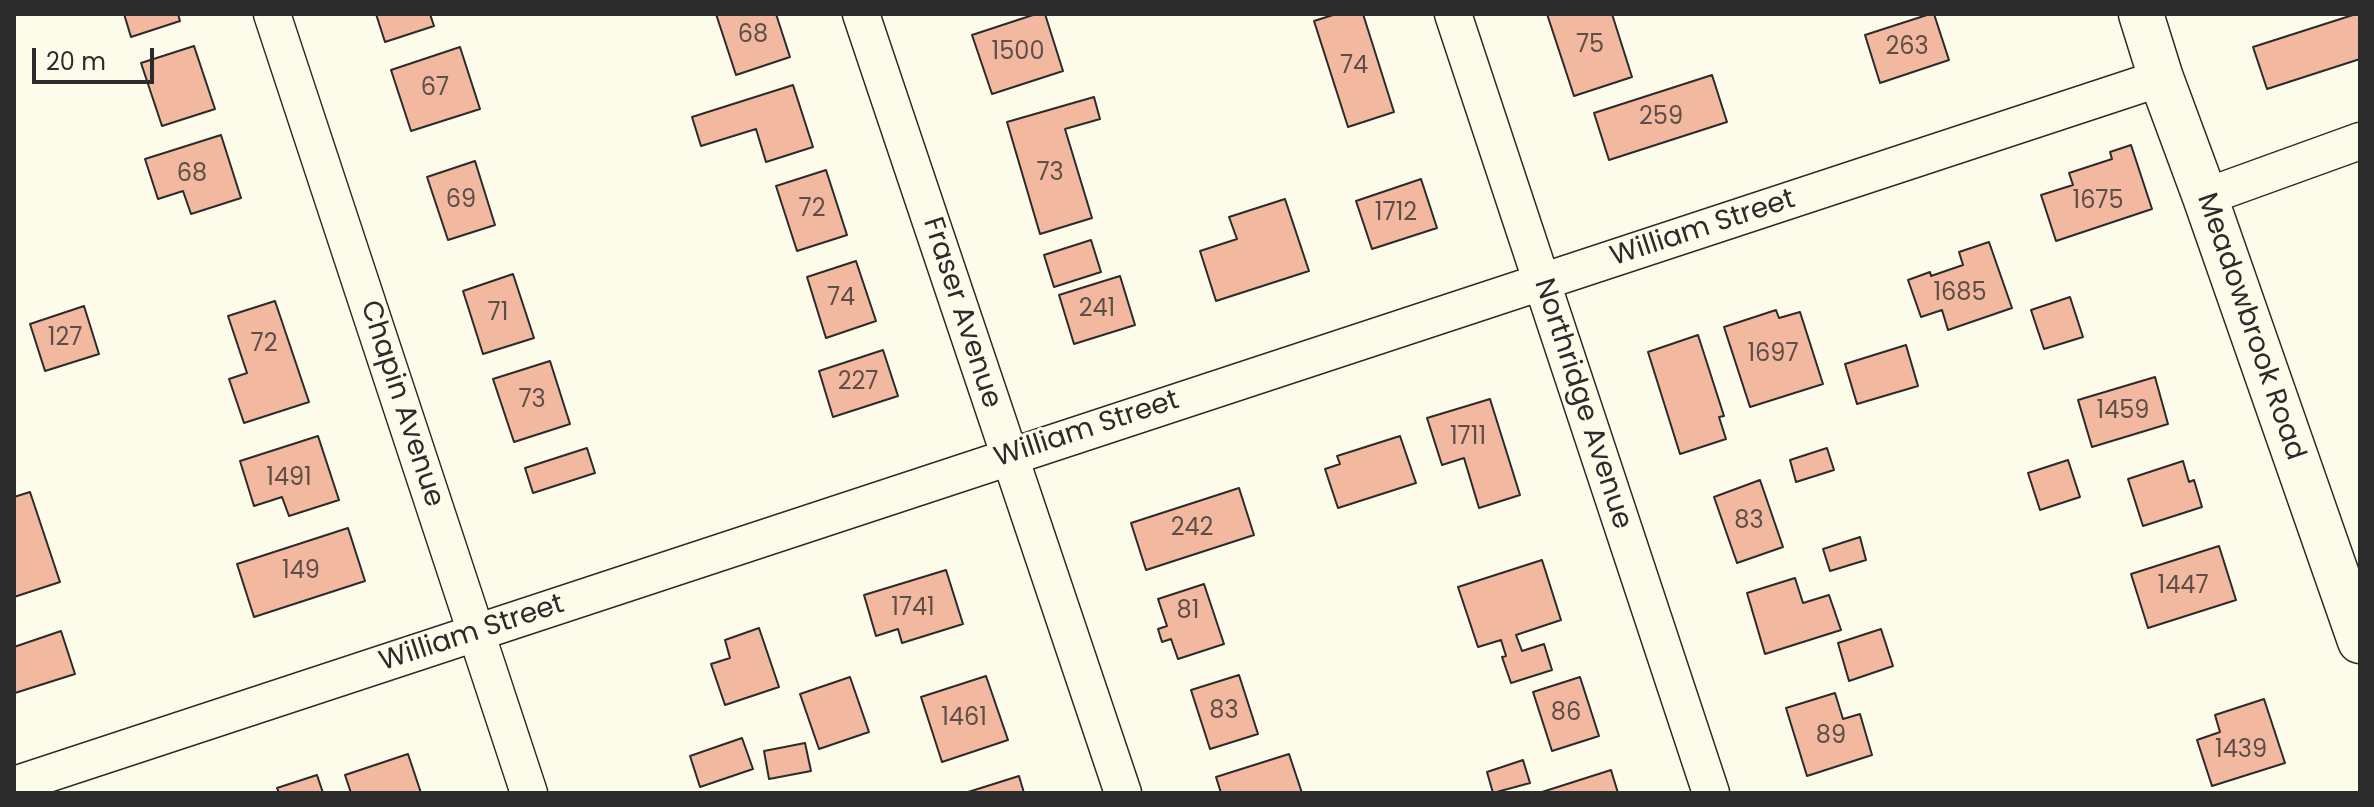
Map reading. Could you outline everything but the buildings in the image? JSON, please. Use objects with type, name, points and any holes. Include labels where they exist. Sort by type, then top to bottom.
[{"type":"street","name":"Chapin Avenue","points":[[272,14],[529,793]]},
{"type":"street","name":"Fraser Avenue","points":[[861,14],[1123,793]]},
{"type":"street","name":"Northridge Avenue","points":[[1453,14],[1711,793]]},
{"type":"street","name":"Meadowbrook Road","points":[[2141,14],[2360,640]]},
{"type":"street","name":"William Street","points":[[14,785],[2161,78]]},
{"type":"street","points":[[2205,197],[2360,141]]}]
